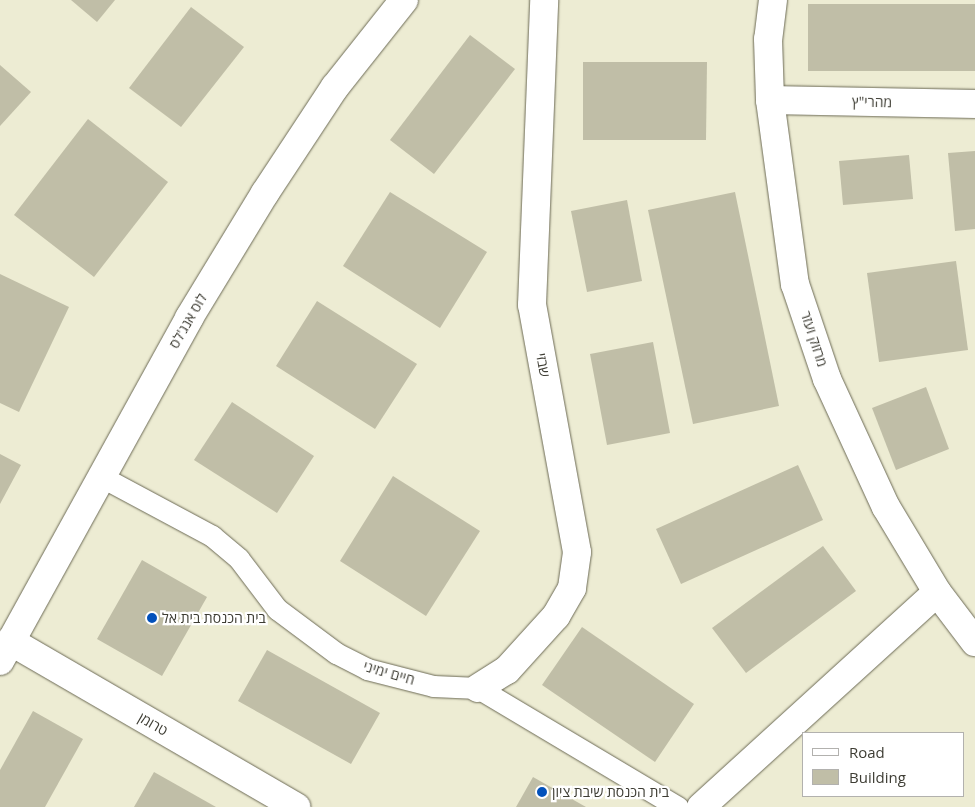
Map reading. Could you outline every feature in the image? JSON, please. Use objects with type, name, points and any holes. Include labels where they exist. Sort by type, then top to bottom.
[{"type":"street","name":"לוס אנג'לס","points":[[5,651],[189,318],[265,193],[335,87],[404,0]]},
{"type":"street","name":"שבזי","points":[[478,688],[507,670],[556,616],[572,588],[577,552],[532,305],[544,0]]},
{"type":"street","name":"מרזוק ועזר","points":[[773,0],[768,39],[770,100],[795,284],[827,379],[886,508],[937,592],[975,642]]},
{"type":"street","name":"מהרי\"ץ","points":[[770,100],[975,104]]},
{"type":"street","points":[[701,807],[937,592]]},
{"type":"street","name":"טרומן","points":[[5,651],[296,807]]},
{"type":"lane","name":"חיים ימיני","points":[[102,477],[212,536],[239,559],[277,609],[336,654],[367,669],[433,686],[478,688],[678,807]]},
{"type":"building","points":[[71,0],[115,0],[97,22]]},
{"type":"building","points":[[808,4],[975,4],[975,71],[808,71]]},
{"type":"building","points":[[191,7],[244,47],[181,127],[129,88]]},
{"type":"building","points":[[470,35],[515,69],[434,174],[390,140]]},
{"type":"building","points":[[583,62],[707,62],[706,140],[583,140]]},
{"type":"building","points":[[0,65],[31,92],[0,126]]},
{"type":"building","points":[[88,119],[168,182],[94,277],[14,215]]},
{"type":"building","points":[[975,151],[975,229],[955,231],[948,153]]},
{"type":"building","points":[[909,155],[913,199],[843,205],[839,161]]},
{"type":"building","points":[[390,192],[487,252],[440,328],[343,266]]},
{"type":"building","points":[[735,192],[779,406],[693,424],[648,210]]},
{"type":"building","points":[[627,200],[642,281],[587,292],[571,211]]},
{"type":"building","points":[[956,261],[968,350],[879,362],[867,273]]},
{"type":"building","points":[[0,274],[69,307],[19,412],[0,403]]},
{"type":"building","points":[[317,301],[417,364],[375,429],[276,366]]},
{"type":"building","points":[[653,342],[670,433],[607,445],[590,354]]},
{"type":"building","points":[[926,387],[949,449],[896,470],[872,408]]},
{"type":"building","points":[[232,402],[314,456],[277,513],[194,460]]},
{"type":"building","points":[[0,454],[21,465],[0,504]]},
{"type":"building","points":[[798,465],[823,520],[681,584],[656,529]]},
{"type":"building","points":[[393,476],[480,531],[426,616],[340,561]]},
{"type":"building","points":[[823,546],[856,591],[746,673],[712,628]]},
{"type":"building","name":"בית הכנסת בית אל","points":[[142,560],[207,597],[162,676],[97,639]]},
{"type":"building","points":[[582,627],[694,704],[655,762],[542,685]]},
{"type":"building","points":[[267,650],[380,713],[351,764],[238,701]]},
{"type":"building","points":[[33,711],[83,739],[45,807],[0,807],[0,770]]},
{"type":"building","points":[[154,772],[216,807],[134,807]]},
{"type":"building","name":"בית הכנסת שיבת ציון","points":[[533,777],[586,807],[516,807]]},
{"type":"place","name":"בית הכנסת בית אל","points":[[152,618]]},
{"type":"place","name":"בית הכנסת שיבת ציון","points":[[542,792]]}]
